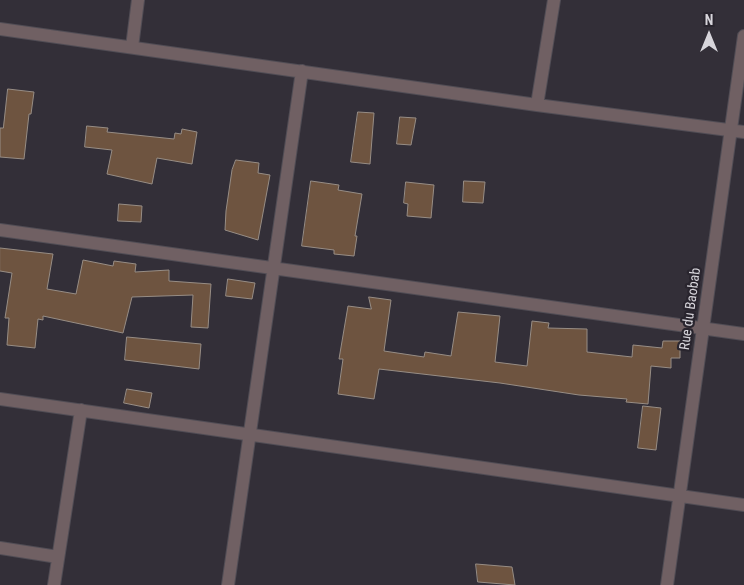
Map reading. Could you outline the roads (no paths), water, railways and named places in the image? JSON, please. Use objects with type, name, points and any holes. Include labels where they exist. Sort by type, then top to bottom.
[{"type":"street","points":[[132,47],[138,0]]},
{"type":"street","points":[[537,105],[554,0]]},
{"type":"street","points":[[0,28],[537,105],[738,131]]},
{"type":"street","name":"Rue du Baobab","points":[[667,585],[704,328],[738,131],[744,36]]},
{"type":"street","points":[[228,585],[302,71]]},
{"type":"street","points":[[0,230],[744,334]]},
{"type":"street","points":[[0,399],[744,505]]},
{"type":"street","points":[[54,585],[81,410]]},
{"type":"street","points":[[0,548],[58,557]]}]
